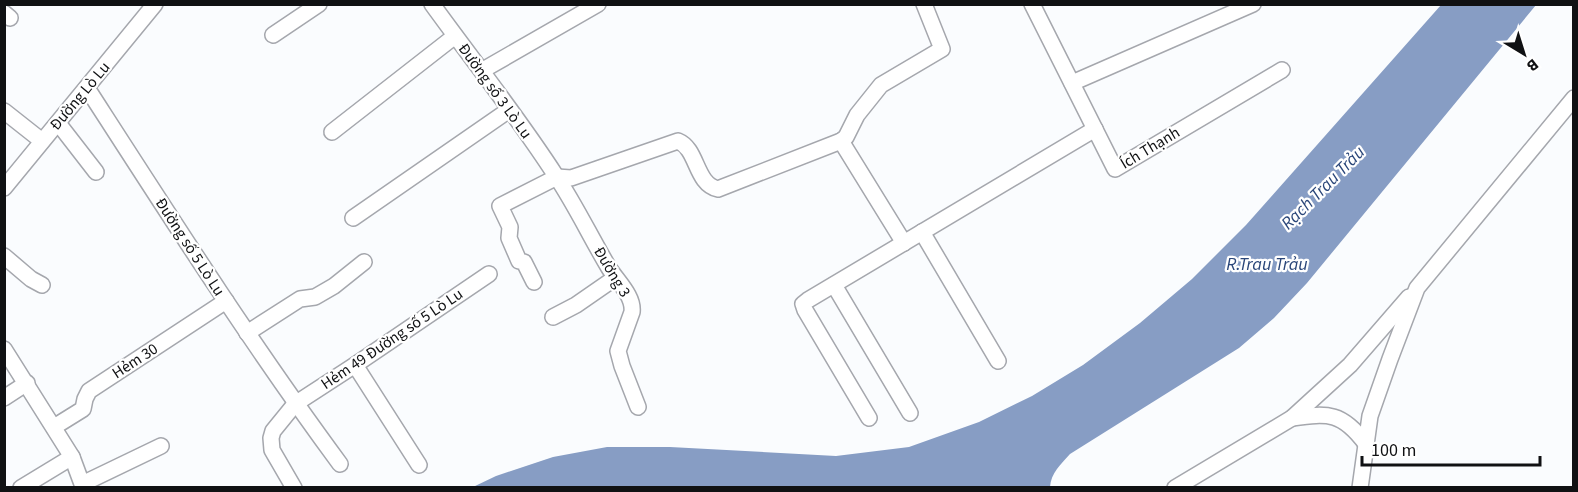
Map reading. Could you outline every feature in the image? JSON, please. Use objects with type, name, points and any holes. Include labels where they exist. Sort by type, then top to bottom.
[{"type":"street","name":"Đường Lò Lu","points":[[4,188],[155,4]]},
{"type":"street","points":[[273,35],[319,4]]},
{"type":"street","name":"Đường số 3 Lò Lu","points":[[432,4],[483,70],[557,177]]},
{"type":"street","points":[[483,70],[598,4]]},
{"type":"street","points":[[534,282],[524,262],[519,261],[509,238],[510,227],[500,206],[557,177],[571,177],[678,141],[687,148],[707,183],[718,189],[841,141],[846,137],[857,115],[881,85],[942,49],[924,4]]},
{"type":"street","name":"Ích Thạnh","points":[[1032,4],[1115,169],[1282,70]]},
{"type":"street","points":[[1072,83],[1253,4]]},
{"type":"street","points":[[332,132],[455,36]]},
{"type":"street","name":"Đường số 5 Lò Lu","points":[[87,88],[225,301],[295,404],[340,464]]},
{"type":"street","points":[[1174,488],[1292,418],[1350,365],[1417,288],[1574,98]]},
{"type":"street","points":[[353,218],[509,110]]},
{"type":"street","points":[[4,111],[42,141]]},
{"type":"street","points":[[58,123],[96,172]]},
{"type":"street","points":[[868,418],[803,307],[808,300],[1095,129]]},
{"type":"street","points":[[841,141],[904,243]]},
{"type":"street","name":"Đường 3","points":[[557,177],[615,278],[627,294],[632,307],[618,351],[638,407]]},
{"type":"street","points":[[921,232],[998,361]]},
{"type":"street","points":[[4,256],[31,279],[42,285]]},
{"type":"street","points":[[247,333],[300,299],[315,297],[334,286],[364,262]]},
{"type":"street","name":"Hẻm 49 Đường số 5 Lò Lu","points":[[294,488],[272,450],[271,438],[273,432],[295,404],[489,274]]},
{"type":"street","points":[[553,316],[615,278]]},
{"type":"street","points":[[834,285],[910,413]]},
{"type":"street","points":[[1360,488],[1370,416],[1389,359],[1417,288]]},
{"type":"street","name":"Hẻm 30","points":[[54,427],[83,409],[89,391],[225,301]]},
{"type":"street","points":[[4,349],[72,457],[83,486],[161,446]]},
{"type":"street","points":[[356,365],[419,465]]},
{"type":"street","points":[[4,398],[27,383]]},
{"type":"street","points":[[1292,418],[1322,414],[1342,421],[1355,430],[1366,444]]},
{"type":"street","points":[[21,488],[72,457]]},
{"type":"water","name":"R.Trau Trảu","points":[[1441,5],[1536,5],[1307,283],[1274,318],[1239,348],[1070,454],[1054,473],[1050,487],[473,487],[496,476],[553,457],[607,447],[670,447],[836,456],[909,447],[979,422],[1032,396],[1083,365],[1140,323],[1192,279],[1246,225]]},
{"type":"water label","name":"Rạch Trau Trảu","points":[[1323,188]]}]
